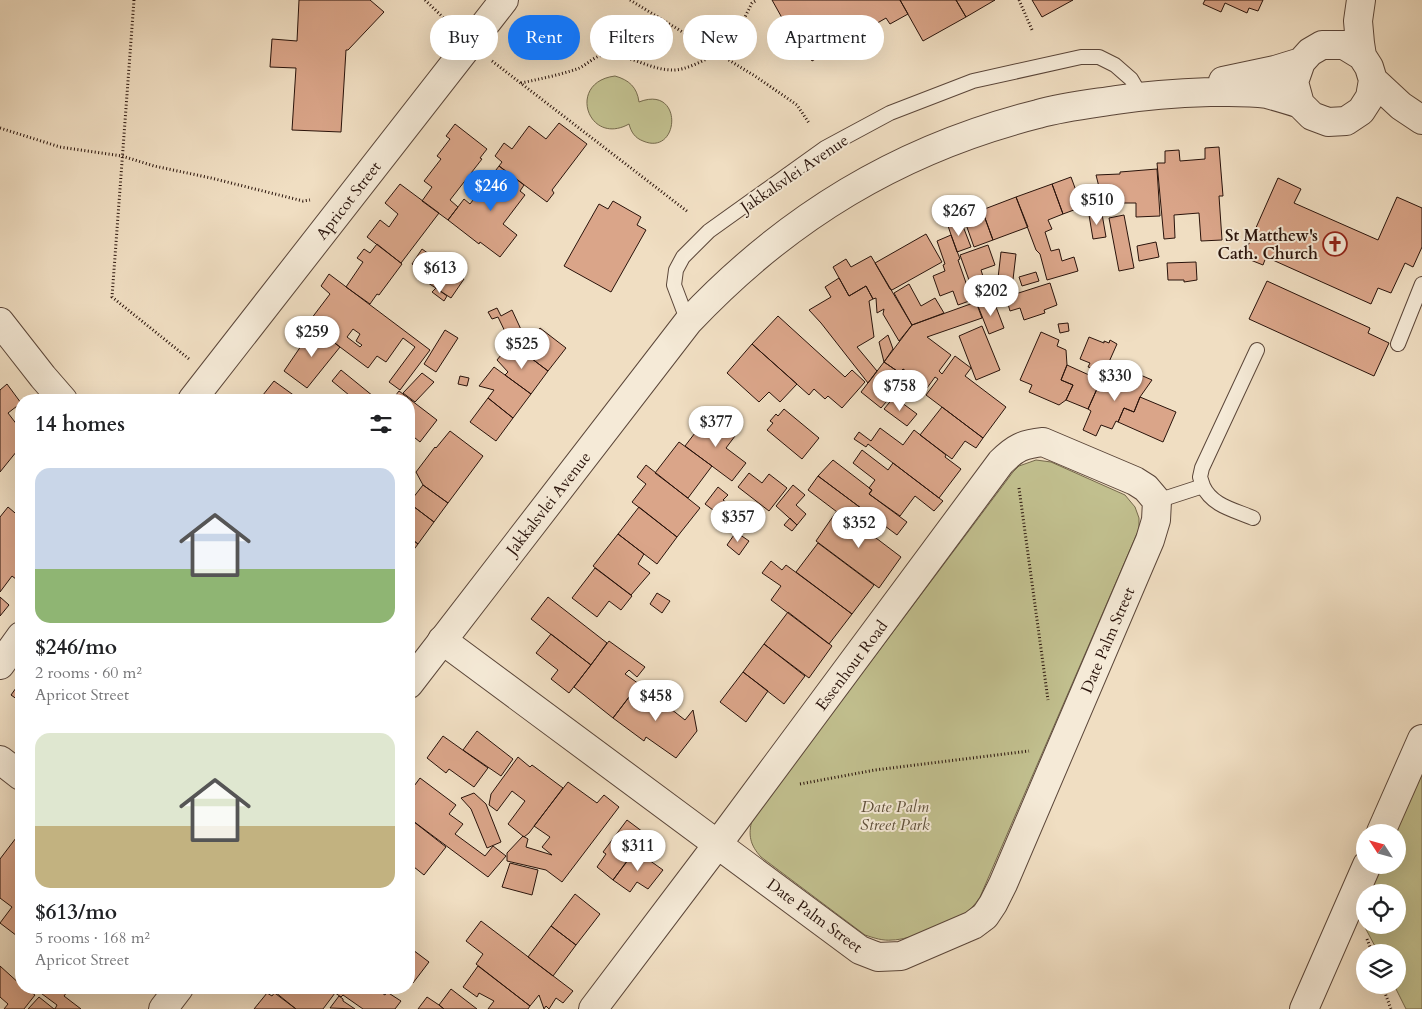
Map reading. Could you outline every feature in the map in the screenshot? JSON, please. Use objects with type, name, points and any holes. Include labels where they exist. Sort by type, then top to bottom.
[{"type":"street","name":"Apricot Street","points":[[493,15],[504,0]]},
{"type":"street","points":[[1322,46],[1354,0]]},
{"type":"street","points":[[1361,0],[1358,22],[1367,68],[1370,97],[1361,111],[1346,120],[1328,122],[1312,116],[1300,104],[1294,82],[1301,62],[1310,52],[1322,46],[1344,45],[1367,68],[1401,106],[1422,120]]},
{"type":"street","name":"Apricot Street","points":[[196,394],[458,60]]},
{"type":"street","name":"Jakkalsvlei Avenue","points":[[1170,93],[1275,70],[1301,62]]},
{"type":"street","name":"Jakkalsvlei Avenue","points":[[415,676],[688,322],[727,282],[780,237],[831,201],[900,163],[938,145],[1010,121],[1072,107],[1170,93],[1254,93],[1300,104]]},
{"type":"street","points":[[1361,111],[1396,119],[1422,128]]},
{"type":"street","points":[[0,322],[58,394]]},
{"type":"street","points":[[1013,450],[1027,444],[1043,442],[1135,481],[1146,488],[1157,501]]},
{"type":"street","name":"Essenhout Road","points":[[593,1009],[995,470],[1013,450]]},
{"type":"street","name":"Date Palm Street","points":[[442,640],[860,950],[878,957],[901,956],[973,925],[985,916],[993,904],[1057,760],[1150,540],[1156,520],[1157,501]]},
{"type":"street","points":[[0,665],[15,644]]},
{"type":"street","points":[[1385,824],[1422,739]]},
{"type":"street","points":[[0,760],[15,771]]},
{"type":"street","points":[[1304,1009],[1363,874]]},
{"type":"street","points":[[163,1009],[174,994]]},
{"type":"lane","name":"Jakkalsvlei Avenue","points":[[688,322],[674,285],[676,270],[683,257],[709,231],[825,148],[890,112],[973,81],[1080,57],[1099,57],[1115,65],[1131,78],[1141,96]]},
{"type":"lane","points":[[1398,344],[1422,284]]},
{"type":"lane","points":[[1253,518],[1218,504],[1206,494],[1200,477],[1202,468],[1257,350]]},
{"type":"lane","points":[[1157,501],[1203,486]]},
{"type":"path","points":[[134,0],[112,297],[210,376]]},
{"type":"path","points":[[630,0],[683,32]]},
{"type":"path","points":[[746,15],[752,3],[757,0]]},
{"type":"path","points":[[1019,0],[1033,32]]},
{"type":"path","points":[[520,83],[548,78],[580,68],[601,54],[625,56],[648,65],[672,71],[706,60]]},
{"type":"path","points":[[491,60],[688,212]]},
{"type":"path","points":[[730,60],[797,105],[809,124]]},
{"type":"path","points":[[0,128],[60,146],[122,156],[154,166],[303,201],[325,199],[342,208]]},
{"type":"path","points":[[1013,450],[1048,702]]},
{"type":"path","points":[[758,790],[791,786],[875,770],[1027,751],[1057,760]]},
{"type":"path","points":[[1385,994],[1390,1009]]},
{"type":"green space","points":[[615,76],[632,85],[639,102],[654,99],[664,103],[670,111],[672,121],[670,131],[664,139],[655,143],[643,141],[634,134],[629,124],[615,129],[603,127],[594,121],[588,111],[587,100],[591,89],[600,81]]},
{"type":"green space","name":"Date Palm Street Park","points":[[1036,460],[1051,462],[1125,495],[1135,507],[1139,518],[1139,529],[978,900],[972,908],[961,916],[937,928],[917,935],[889,940],[865,935],[761,857],[751,840],[752,820],[1013,472],[1019,466]]},
{"type":"green space","points":[[1422,771],[1422,1009],[1406,1009],[1398,994],[1406,994],[1406,944],[1374,944],[1368,934],[1406,934],[1406,884],[1373,884],[1377,874],[1406,874],[1406,824],[1399,824]]},
{"type":"building","points":[[299,0],[370,0],[384,12],[346,50],[341,132],[292,130],[296,68],[270,67],[272,39],[297,41]]},
{"type":"building","points":[[772,0],[900,0],[908,14],[890,24],[886,18],[884,19],[884,15],[780,15]]},
{"type":"building","points":[[900,0],[956,0],[966,17],[923,41]]},
{"type":"building","points":[[956,0],[995,0],[966,17]]},
{"type":"building","points":[[1032,0],[1073,0],[1042,17]]},
{"type":"building","points":[[1205,0],[1263,0],[1258,11],[1249,8],[1247,13],[1225,3],[1221,12],[1203,4]]},
{"type":"building","points":[[559,123],[587,144],[552,190],[554,193],[547,202],[499,166],[502,162],[495,156],[504,143],[512,149],[529,126],[546,139]]},
{"type":"building","points":[[455,124],[487,149],[480,158],[482,159],[450,200],[458,207],[448,220],[422,201],[432,187],[424,181],[441,159],[437,156],[450,139],[446,136]]},
{"type":"building","points":[[1219,147],[1223,196],[1219,196],[1222,240],[1201,241],[1199,213],[1174,215],[1175,238],[1164,239],[1157,163],[1165,163],[1165,151],[1179,150],[1180,161],[1205,159],[1205,148]]},
{"type":"building","points":[[499,166],[524,185],[520,191],[525,195],[503,224],[517,235],[500,257],[480,242],[479,244],[448,220],[464,199],[470,204]]},
{"type":"building","points":[[1157,169],[1160,216],[1136,217],[1136,203],[1103,203],[1096,175]]},
{"type":"building","points":[[1071,177],[1082,207],[1063,214],[1052,184]]},
{"type":"building","name":"St Matthew's Cath. Church","points":[[1278,178],[1301,189],[1294,203],[1378,240],[1397,197],[1422,208],[1422,247],[1413,267],[1405,263],[1391,293],[1378,288],[1371,304],[1266,257],[1263,265],[1243,257]]},
{"type":"building","points":[[400,184],[439,213],[401,263],[367,237],[380,220],[389,227],[398,214],[385,203]]},
{"type":"building","points":[[1052,184],[1063,214],[1048,220],[1052,229],[1045,232],[1051,251],[1059,249],[1062,261],[1074,257],[1078,271],[1047,280],[1040,254],[1036,250],[1016,197]]},
{"type":"building","points":[[1016,197],[1028,227],[993,240],[982,210]]},
{"type":"building","points":[[613,201],[641,217],[637,225],[646,230],[611,292],[564,266],[599,204],[608,209]]},
{"type":"building","points":[[982,210],[993,240],[974,247],[963,216]]},
{"type":"building","points":[[1102,214],[1106,237],[1093,239],[1089,215]]},
{"type":"building","points":[[1124,215],[1134,268],[1119,271],[1109,218]]},
{"type":"building","points":[[961,221],[971,247],[957,252],[948,226]]},
{"type":"building","points":[[926,234],[942,262],[892,290],[890,289],[875,263]]},
{"type":"building","points":[[951,235],[972,300],[958,305],[953,291],[940,296],[933,276],[945,271],[943,265],[945,264],[937,241]]},
{"type":"building","points":[[1156,242],[1159,257],[1139,261],[1137,246]]},
{"type":"building","points":[[377,244],[402,264],[370,304],[346,287],[363,262],[357,258],[364,249],[370,253]]},
{"type":"building","points":[[988,245],[995,265],[981,270],[987,289],[974,294],[960,255]]},
{"type":"building","points":[[422,249],[464,279],[451,298],[422,279],[425,273],[412,264]]},
{"type":"building","points":[[1001,252],[1016,254],[1012,288],[997,287]]},
{"type":"building","points":[[871,256],[912,325],[899,341],[883,314],[884,309],[877,313],[876,298],[873,299],[866,286],[849,296],[833,267],[846,259],[851,267]]},
{"type":"building","points":[[1196,262],[1197,280],[1184,282],[1184,280],[1168,280],[1167,263]]},
{"type":"building","points":[[1036,272],[1039,281],[1022,286],[1019,277]]},
{"type":"building","points":[[329,274],[430,350],[400,390],[389,382],[415,347],[403,338],[386,362],[377,356],[368,368],[308,323],[330,294],[321,286]],"holes":[[[353,329],[360,334],[356,341],[362,345],[360,347],[347,337]]]},
{"type":"building","points":[[839,278],[849,296],[866,286],[873,299],[869,301],[874,337],[857,347],[877,371],[868,383],[809,310],[831,297],[825,287]]},
{"type":"building","points":[[1267,281],[1370,328],[1368,333],[1389,343],[1374,376],[1249,319]]},
{"type":"building","points":[[1050,283],[1057,305],[1044,310],[1045,313],[1024,320],[1020,308],[1010,311],[1006,297]]},
{"type":"building","points":[[909,284],[921,306],[935,298],[944,313],[912,325],[894,293]]},
{"type":"building","points":[[436,288],[447,296],[444,301],[432,292]]},
{"type":"building","points":[[993,299],[1004,328],[989,334],[978,306]]},
{"type":"building","points":[[976,302],[982,318],[927,337],[951,355],[939,371],[942,374],[955,356],[971,368],[965,376],[1006,407],[983,438],[926,395],[938,379],[935,377],[927,388],[903,369],[900,373],[884,362],[912,325]]},
{"type":"building","points":[[497,308],[501,316],[512,310],[524,336],[510,342],[498,317],[492,319],[488,312]]},
{"type":"building","points":[[778,316],[845,377],[852,370],[865,382],[842,408],[828,396],[825,399],[814,389],[809,395],[752,344]]},
{"type":"building","points":[[1068,323],[1069,331],[1060,333],[1058,324]]},
{"type":"building","points":[[982,326],[1000,370],[976,380],[959,336]]},
{"type":"building","points":[[314,327],[340,347],[307,388],[284,371]]},
{"type":"building","points":[[540,328],[566,348],[548,371],[523,352]]},
{"type":"building","points":[[445,330],[458,338],[436,372],[424,364]]},
{"type":"building","points":[[1041,332],[1059,340],[1057,346],[1066,350],[1067,365],[1061,380],[1073,385],[1066,400],[1059,405],[1029,392],[1032,385],[1020,380]]},
{"type":"building","points":[[888,335],[893,349],[884,362],[879,342]]},
{"type":"building","points":[[1089,337],[1104,343],[1104,341],[1109,343],[1110,340],[1117,344],[1088,409],[1066,400],[1073,385],[1061,380],[1067,365],[1089,375],[1092,368],[1088,367],[1090,363],[1080,359]]},
{"type":"building","points":[[752,344],[797,384],[780,402],[769,392],[759,402],[727,373]]},
{"type":"building","points":[[509,345],[517,359],[523,352],[548,371],[531,394],[505,375],[508,372],[497,360]]},
{"type":"building","points":[[884,362],[900,373],[903,369],[913,377],[906,386],[891,375],[882,387],[892,395],[881,408],[861,392]]},
{"type":"building","points":[[494,367],[531,394],[513,418],[488,398],[494,390],[479,386]]},
{"type":"building","points":[[341,370],[371,394],[348,394],[332,381]]},
{"type":"building","points":[[1129,370],[1152,380],[1140,397],[1134,412],[1124,408],[1118,422],[1116,421],[1112,429],[1101,425],[1096,436],[1083,430],[1091,411],[1088,409],[1101,380],[1121,389]]},
{"type":"building","points":[[422,373],[434,382],[415,402],[415,394],[403,393]]},
{"type":"building","points":[[460,376],[469,378],[467,386],[458,384]]},
{"type":"building","points":[[274,381],[292,394],[264,394]]},
{"type":"building","points":[[7,384],[15,395],[15,408],[8,413],[15,422],[15,453],[0,472],[0,390]]},
{"type":"building","points":[[894,397],[917,414],[907,426],[884,409]]},
{"type":"building","points":[[1140,397],[1176,412],[1163,442],[1118,422],[1124,408],[1134,412]]},
{"type":"building","points":[[488,398],[513,418],[496,441],[470,422]]},
{"type":"building","points":[[415,403],[437,420],[420,442],[415,438]]},
{"type":"building","points":[[942,407],[983,438],[976,448],[965,441],[952,459],[920,435]]},
{"type":"building","points":[[784,409],[819,438],[802,459],[767,430],[773,423],[770,421]]},
{"type":"building","points":[[708,416],[735,436],[726,448],[746,463],[732,481],[685,446]]},
{"type":"building","points":[[880,428],[903,445],[914,430],[961,469],[939,498],[868,444],[866,447],[854,439],[859,432],[871,441]]},
{"type":"building","points":[[450,431],[483,456],[448,503],[423,485],[416,472]]},
{"type":"building","points":[[679,442],[712,466],[688,498],[655,473]]},
{"type":"building","points":[[862,450],[888,470],[893,463],[943,501],[934,511],[915,496],[900,516],[869,494],[872,490],[869,488],[875,480],[853,463]]},
{"type":"building","points":[[833,460],[872,490],[869,494],[907,522],[897,535],[818,476]]},
{"type":"building","points":[[646,465],[700,508],[677,537],[632,502],[646,484],[637,477]]},
{"type":"building","points":[[749,473],[762,483],[769,474],[787,488],[769,511],[738,487]]},
{"type":"building","points":[[818,476],[881,523],[871,534],[851,519],[849,521],[808,490]]},
{"type":"building","points":[[423,485],[448,503],[434,522],[415,508],[415,495]]},
{"type":"building","points":[[793,485],[805,495],[796,505],[806,514],[797,525],[776,506]]},
{"type":"building","points":[[718,487],[728,495],[723,500],[746,517],[737,528],[705,504]]},
{"type":"building","points":[[8,507],[15,513],[15,578],[12,576],[0,592],[0,517]]},
{"type":"building","points":[[639,507],[677,537],[657,564],[618,534]]},
{"type":"building","points":[[415,508],[434,522],[418,544],[415,542]]},
{"type":"building","points":[[836,512],[849,521],[851,519],[901,557],[879,588],[816,541]]},
{"type":"building","points":[[790,518],[797,525],[792,531],[784,525]]},
{"type":"building","points":[[736,532],[749,541],[739,555],[727,545]]},
{"type":"building","points":[[618,534],[644,554],[638,564],[650,573],[631,595],[593,566]]},
{"type":"building","points":[[818,543],[874,585],[852,614],[796,572]]},
{"type":"building","points":[[771,561],[782,570],[786,565],[852,614],[829,644],[771,600],[781,586],[762,573]]},
{"type":"building","points":[[595,568],[632,596],[621,610],[609,601],[597,617],[572,598]]},
{"type":"building","points":[[657,593],[670,601],[662,613],[650,604]]},
{"type":"building","points":[[0,597],[9,605],[0,616]]},
{"type":"building","points":[[548,597],[607,643],[591,665],[531,619]]},
{"type":"building","points":[[788,612],[832,646],[809,678],[764,644]]},
{"type":"building","points":[[551,634],[591,665],[569,693],[551,679],[558,670],[536,653]]},
{"type":"building","points":[[609,641],[645,667],[637,677],[629,670],[625,674],[639,684],[613,718],[574,687]]},
{"type":"building","points":[[764,644],[805,676],[784,704],[743,672]]},
{"type":"building","points":[[743,672],[768,691],[746,722],[720,702]]},
{"type":"building","points":[[639,684],[685,720],[693,710],[697,731],[676,758],[646,737],[644,741],[613,718]]},
{"type":"building","points":[[15,689],[15,698],[11,695]]},
{"type":"building","points":[[477,731],[513,759],[501,776],[463,750]]},
{"type":"building","points":[[443,736],[488,768],[474,787],[449,769],[446,773],[427,758]]},
{"type":"building","points":[[518,757],[563,788],[524,837],[508,824],[525,801],[512,791],[497,811],[489,805],[491,794]]},
{"type":"building","points":[[420,778],[456,805],[449,814],[463,824],[455,834],[485,856],[493,846],[506,856],[488,877],[415,822],[415,785]]},
{"type":"building","points":[[568,782],[597,803],[604,795],[619,807],[562,882],[546,870],[507,861],[507,853],[523,836],[528,839],[526,847],[552,855],[542,847],[550,837],[534,826]]},
{"type":"building","points":[[474,793],[486,804],[501,842],[487,848],[471,809],[461,798]]},
{"type":"building","points":[[627,820],[647,835],[613,880],[597,867],[606,854],[603,852]]},
{"type":"building","points":[[415,823],[446,847],[424,875],[415,868]]},
{"type":"building","points":[[15,839],[15,934],[0,923],[12,907],[0,898],[0,859]]},
{"type":"building","points":[[635,850],[663,870],[648,889],[637,882],[630,892],[613,880]]},
{"type":"building","points":[[510,863],[538,870],[532,895],[502,887]]},
{"type":"building","points":[[575,894],[600,914],[576,945],[551,926]]},
{"type":"building","points":[[481,921],[573,991],[563,1003],[556,998],[549,1009],[546,1006],[544,1009],[539,995],[530,1006],[476,964],[483,954],[466,941]]},
{"type":"building","points":[[551,926],[576,945],[553,976],[528,957]]},
{"type":"building","points":[[415,952],[429,962],[415,980]]},
{"type":"building","points":[[0,966],[15,980],[15,994],[35,995],[24,1009],[4,1009],[8,1004],[0,997]]},
{"type":"building","points":[[478,966],[530,1006],[528,1009],[488,1009],[494,1001],[479,993],[477,997],[463,987]]},
{"type":"building","points":[[451,989],[477,1009],[444,1009],[439,1005]]},
{"type":"building","points":[[42,994],[66,994],[64,996],[81,1009],[55,1009],[57,1005]]},
{"type":"building","points":[[266,994],[272,996],[277,994],[296,1009],[254,1009]]},
{"type":"building","points":[[276,994],[334,994],[323,1009],[296,1009]]},
{"type":"building","points":[[337,994],[390,994],[401,1001],[395,1009],[363,1009],[343,995],[341,997]]},
{"type":"building","points":[[339,996],[343,1001],[355,1009],[330,1008]]},
{"type":"building","points":[[39,997],[54,1009],[28,1009]]},
{"type":"building","points":[[427,997],[439,1005],[444,1009],[418,1009]]},
{"type":"place","name":"St Matthew's Cath. Church","points":[[1335,244]]}]
